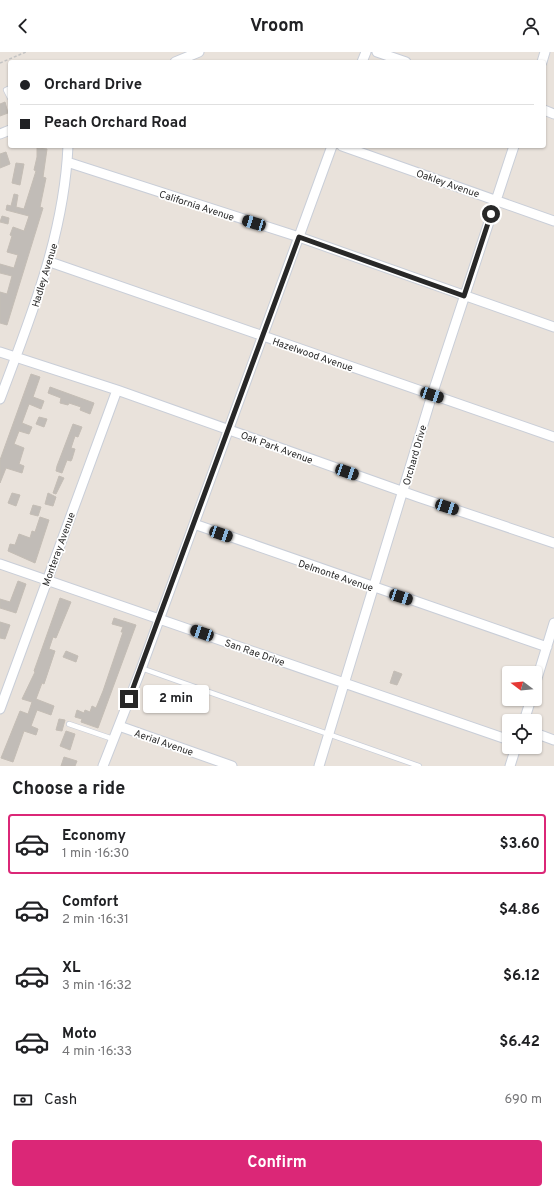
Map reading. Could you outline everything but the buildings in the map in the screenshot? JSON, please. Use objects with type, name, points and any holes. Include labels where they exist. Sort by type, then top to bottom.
[{"type":"street","points":[[181,60],[199,52]]},
{"type":"street","points":[[377,52],[400,60]]},
{"type":"street","name":"Hadley Avenue","points":[[0,399],[50,262],[61,210],[68,148]]},
{"type":"street","points":[[103,766],[141,668],[331,148]]},
{"type":"street","name":"Oakley Avenue","points":[[348,148],[554,220]]},
{"type":"street","name":"Orchard Drive","points":[[319,766],[404,492],[432,395],[513,148]]},
{"type":"street","name":"California Avenue","points":[[67,162],[299,237],[464,296],[554,326]]},
{"type":"street","name":"Hazelwood Avenue","points":[[50,262],[554,437]]},
{"type":"street","name":"Oak Park Avenue","points":[[0,352],[117,390],[404,492],[554,543]]},
{"type":"street","name":"Monteray Avenue","points":[[0,709],[117,390]]},
{"type":"street","name":"Delmonte Avenue","points":[[194,524],[373,588],[547,647]]},
{"type":"street","name":"San Rae Drive","points":[[0,564],[502,738]]},
{"type":"street","points":[[541,666],[554,623]]},
{"type":"street","name":"Aerial Avenue","points":[[119,726],[232,766]]},
{"type":"street","points":[[542,736],[554,740]]},
{"type":"street","points":[[510,766],[514,754]]},
{"type":"lane","points":[[141,668],[419,766]]},
{"type":"lane","points":[[69,724],[114,739]]},
{"type":"path","points":[[0,63],[26,52]]},
{"type":"route","points":[[129,699],[299,237],[464,296],[491,214]]}]
